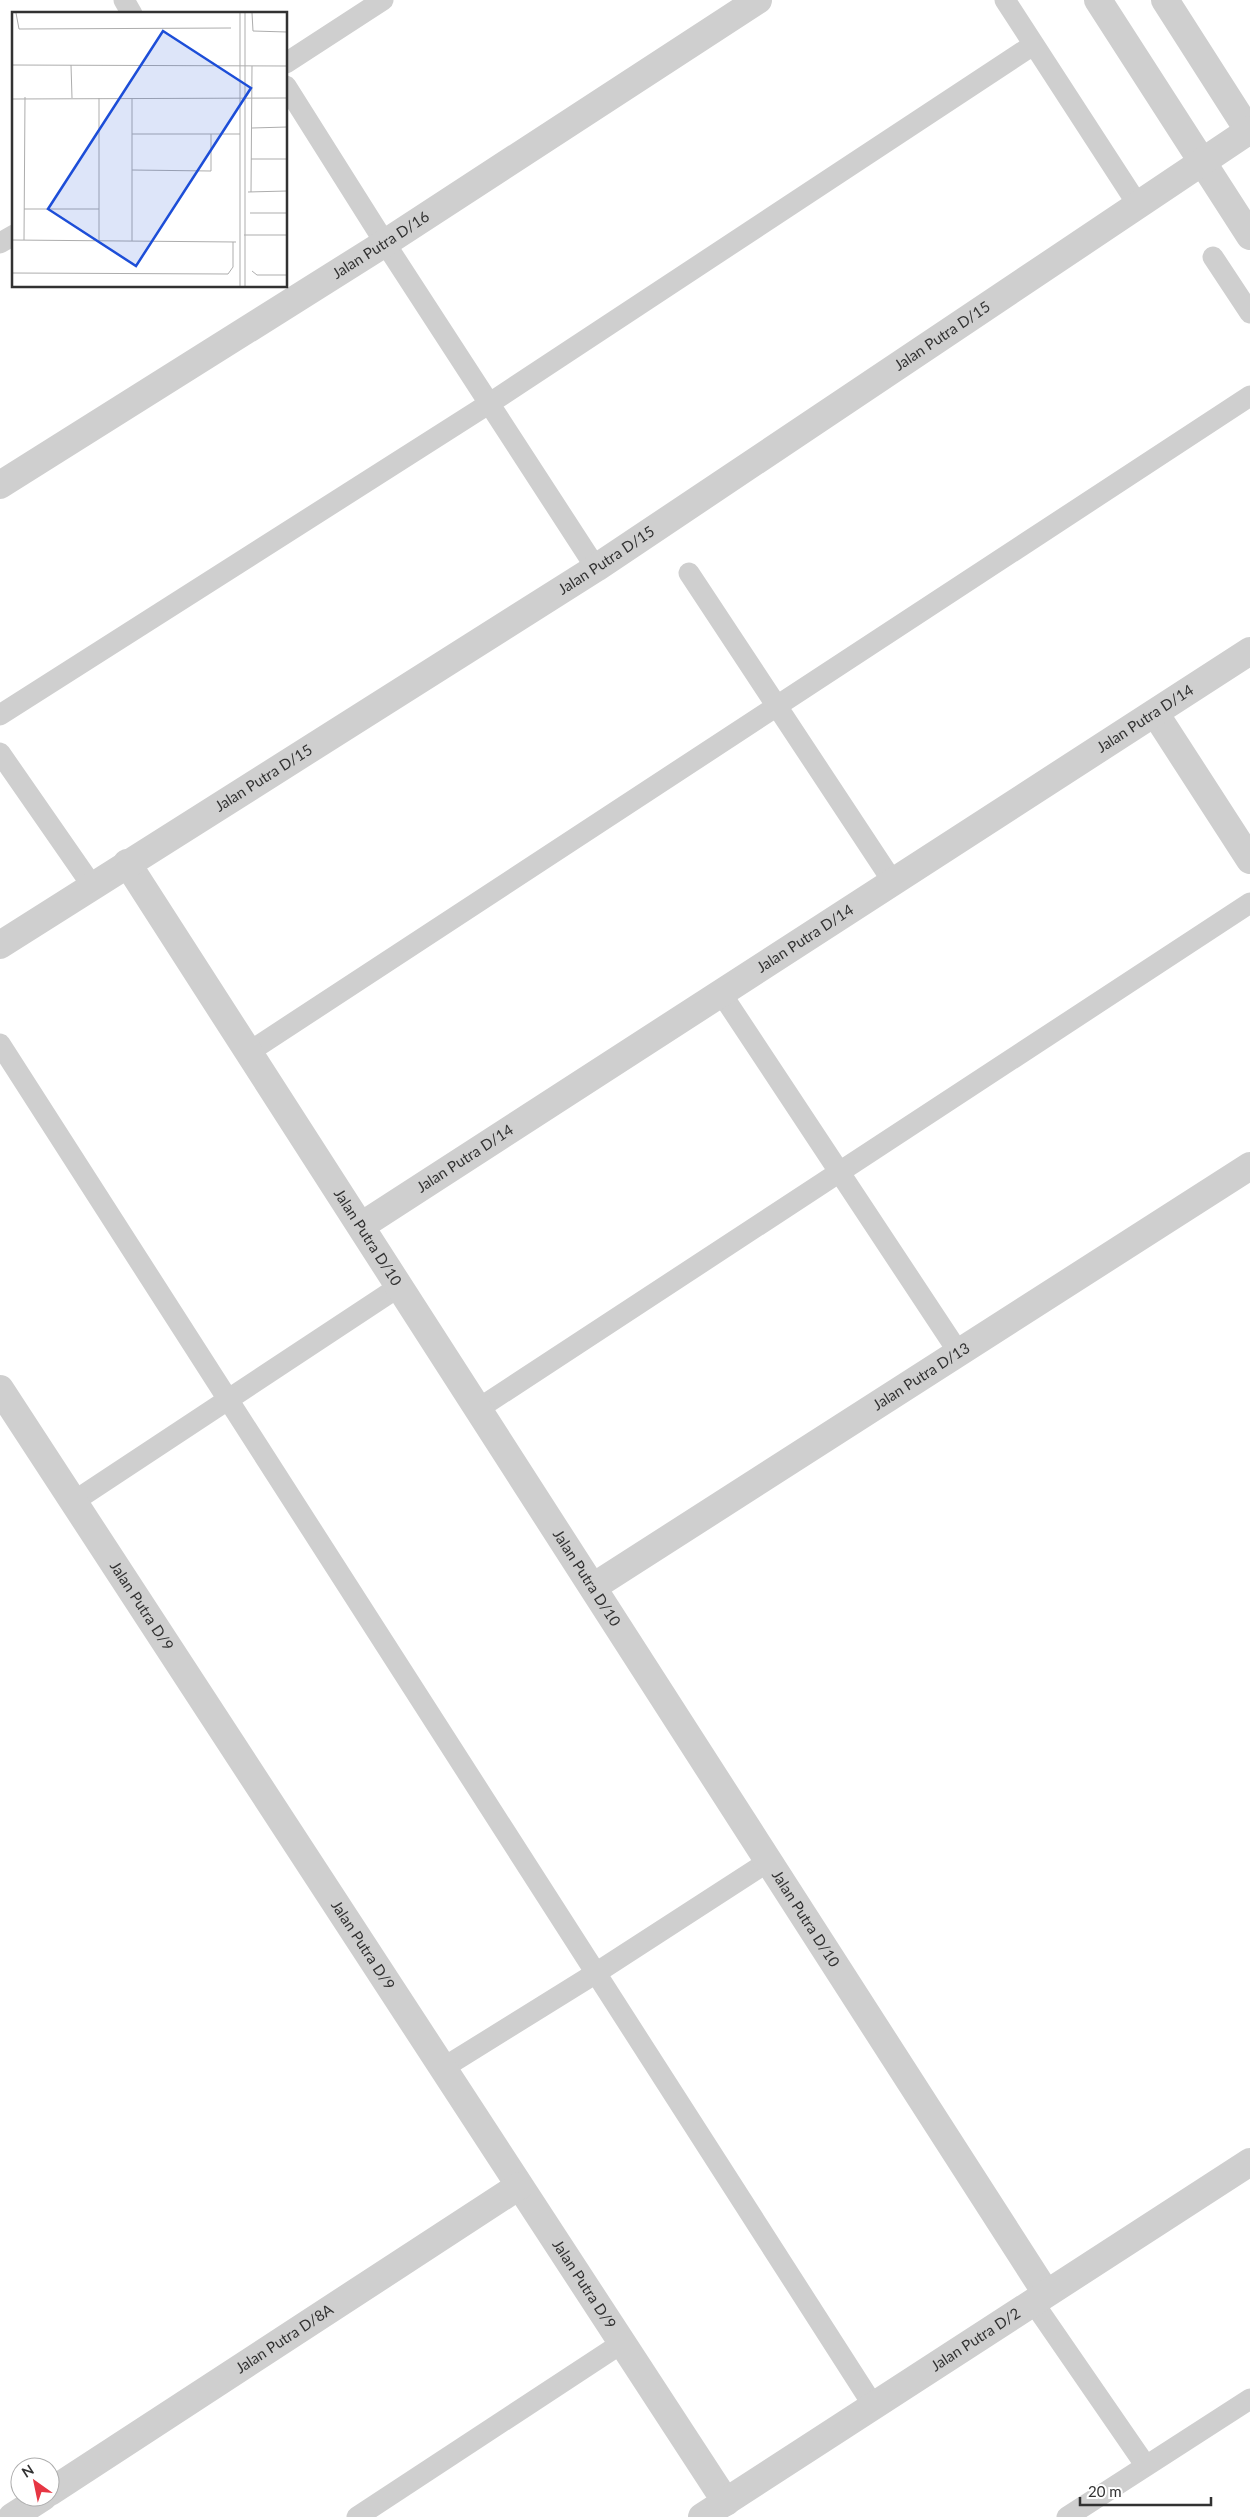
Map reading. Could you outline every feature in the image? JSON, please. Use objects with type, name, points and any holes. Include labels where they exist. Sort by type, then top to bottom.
[{"type":"street","name":"Jalan Putra D/16","points":[[0,485],[385,243],[758,0]]},
{"type":"street","points":[[1098,0],[1250,236]]},
{"type":"street","points":[[1165,0],[1250,131]]},
{"type":"street","name":"Jalan Putra D/15","points":[[0,945],[596,568],[1250,131]]},
{"type":"street","name":"Jalan Putra D/14","points":[[361,1226],[1250,651]]},
{"type":"street","points":[[1155,713],[1250,860]]},
{"type":"street","name":"Jalan Putra D/10","points":[[127,863],[768,1861],[1040,2297]]},
{"type":"street","name":"Jalan Putra D/13","points":[[593,1587],[1250,1166]]},
{"type":"street","name":"Jalan Putra D/9","points":[[0,1389],[726,2502]]},
{"type":"street","name":"Jalan Putra D/2","points":[[702,2517],[1250,2162]]},
{"type":"street","name":"Jalan Putra D/8A","points":[[60,2485],[520,2186]]},
{"type":"street","points":[[12,2517],[28,2507]]},
{"type":"lane","points":[[124,0],[131,12]]},
{"type":"lane","points":[[288,62],[383,0]]},
{"type":"lane","points":[[1005,0],[1138,205]]},
{"type":"lane","points":[[0,715],[490,403],[1034,45]]},
{"type":"lane","points":[[288,89],[385,243],[596,568]]},
{"type":"lane","points":[[0,243],[12,236]]},
{"type":"lane","points":[[1213,256],[1250,313]]},
{"type":"lane","points":[[249,1052],[1250,396]]},
{"type":"lane","points":[[689,573],[893,882]]},
{"type":"lane","points":[[0,753],[93,887]]},
{"type":"lane","points":[[478,1409],[1250,903]]},
{"type":"lane","points":[[721,993],[838,1173],[959,1353]]},
{"type":"lane","points":[[0,1044],[873,2405]]},
{"type":"lane","points":[[73,1502],[400,1286]]},
{"type":"lane","points":[[443,2068],[596,1973],[768,1861]]},
{"type":"lane","points":[[1040,2297],[1146,2466]]},
{"type":"lane","points":[[356,2517],[622,2343]]},
{"type":"lane","points":[[1067,2517],[1250,2398]]}]
